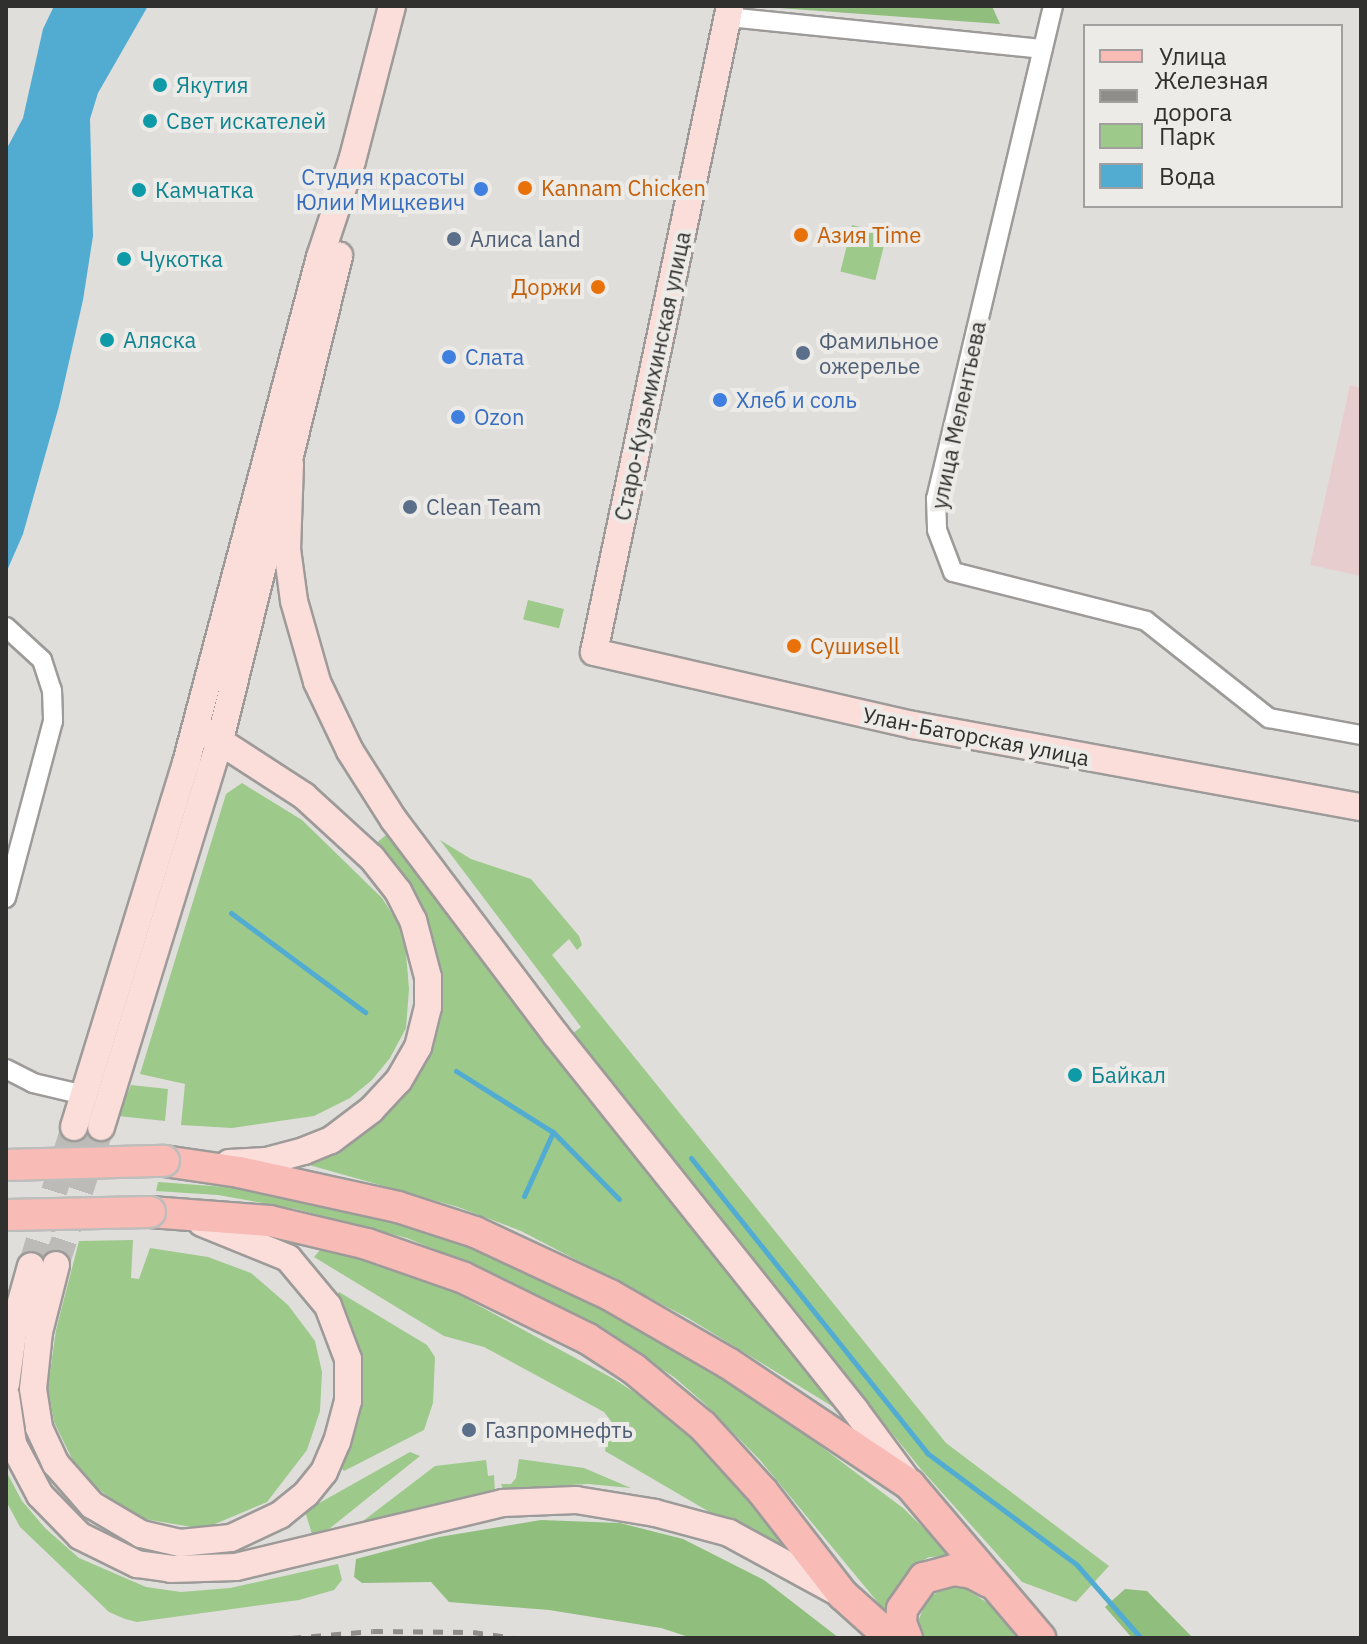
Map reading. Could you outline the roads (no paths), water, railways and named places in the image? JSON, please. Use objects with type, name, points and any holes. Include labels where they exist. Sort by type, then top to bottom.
[{"type":"main road","points":[[74,1127],[199,715],[320,257],[352,161],[392,6]]},
{"type":"main road","name":"Старо-Кузьмихинская улица","points":[[594,652],[702,124],[729,12]]},
{"type":"main road","points":[[101,1127],[219,744],[338,262],[352,161]]},
{"type":"main road","points":[[290,464],[287,549],[294,601],[317,682],[350,751],[394,820],[556,1035],[855,1410],[910,1485],[1040,1638]]},
{"type":"main road","name":"Улан-Баторская улица","points":[[594,652],[913,725],[1361,807]]},
{"type":"main road","points":[[6,1165],[266,1161],[331,1140],[371,1110],[398,1081],[413,1058],[426,1021],[427,964],[418,930],[405,903],[372,858],[347,832],[273,775],[219,744],[203,727],[199,715]]},
{"type":"main road","points":[[210,771],[222,761],[236,760],[273,775]]},
{"type":"main road","points":[[179,1162],[398,1207],[475,1232],[548,1264],[684,1336],[910,1485]]},
{"type":"main road","points":[[6,1215],[163,1214],[270,1221],[367,1244],[452,1273],[559,1323],[634,1369],[703,1426],[763,1492],[843,1595],[891,1638]]},
{"type":"main road","points":[[6,1384],[14,1327],[43,1265],[41,1323],[33,1389],[44,1442],[64,1475],[100,1511],[141,1534],[191,1543],[242,1534],[290,1508],[324,1472],[346,1412],[348,1359],[328,1306],[288,1258],[223,1229],[163,1214]]},
{"type":"main road","points":[[6,1396],[13,1444],[40,1495],[80,1536],[137,1564],[171,1569],[236,1567],[503,1503],[576,1500],[655,1513],[729,1533],[843,1595]]},
{"type":"main road","points":[[907,1638],[900,1620],[902,1609],[915,1587],[930,1575],[963,1570],[994,1585]]},
{"type":"street","name":"улица Мелентьева","points":[[1053,6],[936,499],[937,530],[953,572],[1146,621],[1269,718],[1361,735]]},
{"type":"street","points":[[729,12],[1042,49]]},
{"type":"street","points":[[6,627],[42,660],[52,690],[53,721],[6,898]]},
{"type":"street","points":[[6,1069],[33,1083],[84,1095]]},
{"type":"water","points":[[54,6],[148,6],[98,93],[90,119],[93,236],[83,300],[59,406],[23,534],[6,573],[6,150],[23,118],[43,29]]},
{"type":"waterway","points":[[231,913],[365,1012]]},
{"type":"waterway","points":[[456,1071],[553,1132],[619,1199]]},
{"type":"waterway","points":[[524,1196],[553,1132]]},
{"type":"waterway","points":[[691,1158],[927,1453],[1077,1565],[1141,1638]]},
{"type":"tunnel","points":[[31,1266],[74,1127]]},
{"type":"tunnel","points":[[56,1265],[101,1127]]},
{"type":"railway","points":[[291,1638],[373,1631],[473,1632],[515,1638]]},
{"type":"place","name":"Якутия","points":[[160,85]]},
{"type":"place","name":"Свет искателей","points":[[150,121]]},
{"type":"place","name":"Kannam Chicken","points":[[525,188]]},
{"type":"place","name":"Студия красоты Юлии Мицкевич","points":[[481,189]]},
{"type":"place","name":"Камчатка","points":[[139,190]]},
{"type":"place","name":"Азия Time","points":[[801,235]]},
{"type":"place","name":"Алиса land","points":[[454,239]]},
{"type":"place","name":"Чукотка","points":[[124,259]]},
{"type":"place","name":"Доржи","points":[[598,287]]},
{"type":"place","name":"Аляска","points":[[107,340]]},
{"type":"place","name":"Фамильное ожерелье","points":[[803,353]]},
{"type":"place","name":"Слата","points":[[449,357]]},
{"type":"place","name":"Хлеб и соль","points":[[720,400]]},
{"type":"place","name":"Ozon","points":[[458,417]]},
{"type":"place","name":"Clean Team","points":[[410,507]]},
{"type":"place","name":"Сушиsell","points":[[794,646]]},
{"type":"place","name":"Байкал","points":[[1075,1075]]},
{"type":"place","name":"Газпромнефть","points":[[469,1430]]}]
